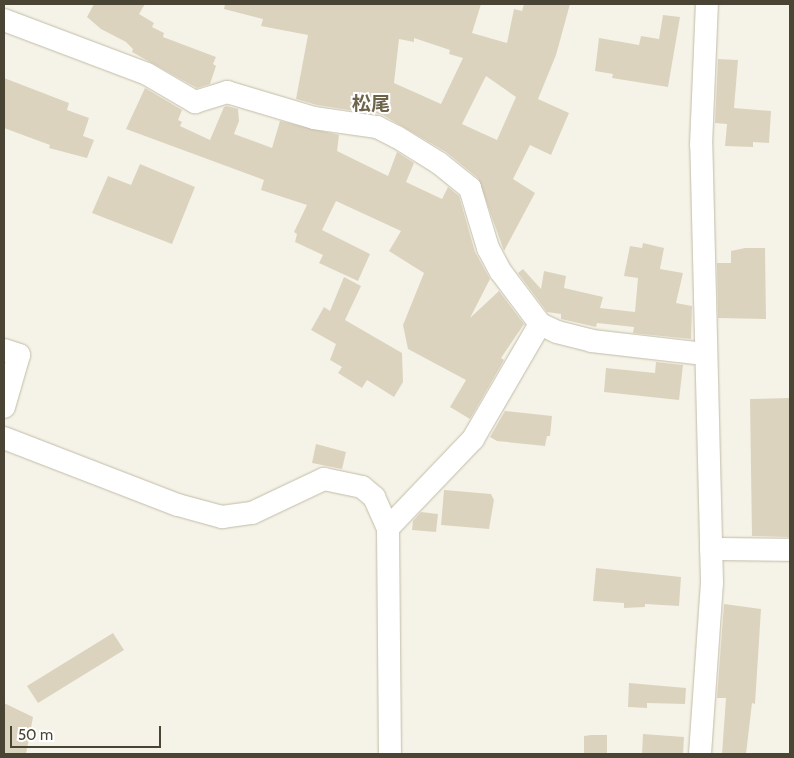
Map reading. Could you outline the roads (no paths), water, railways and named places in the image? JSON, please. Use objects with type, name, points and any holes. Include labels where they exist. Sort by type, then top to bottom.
[{"type":"street","points":[[700,754],[712,583],[704,354],[701,145],[707,4]]},
{"type":"street","points":[[4,20],[140,71],[195,102],[227,92],[314,118],[377,127],[439,163],[470,188],[488,248],[501,272],[540,324],[557,332],[592,341],[704,354]]},
{"type":"street","points":[[388,528],[473,439],[540,324]]},
{"type":"street","points":[[4,350],[19,355],[4,407]]},
{"type":"street","points":[[4,438],[178,505],[222,517],[252,513],[324,479],[362,487],[374,497],[388,528],[390,754]]},
{"type":"street","points":[[711,549],[790,550]]},
{"type":"district","name":"松尾","points":[[371,104]]}]
